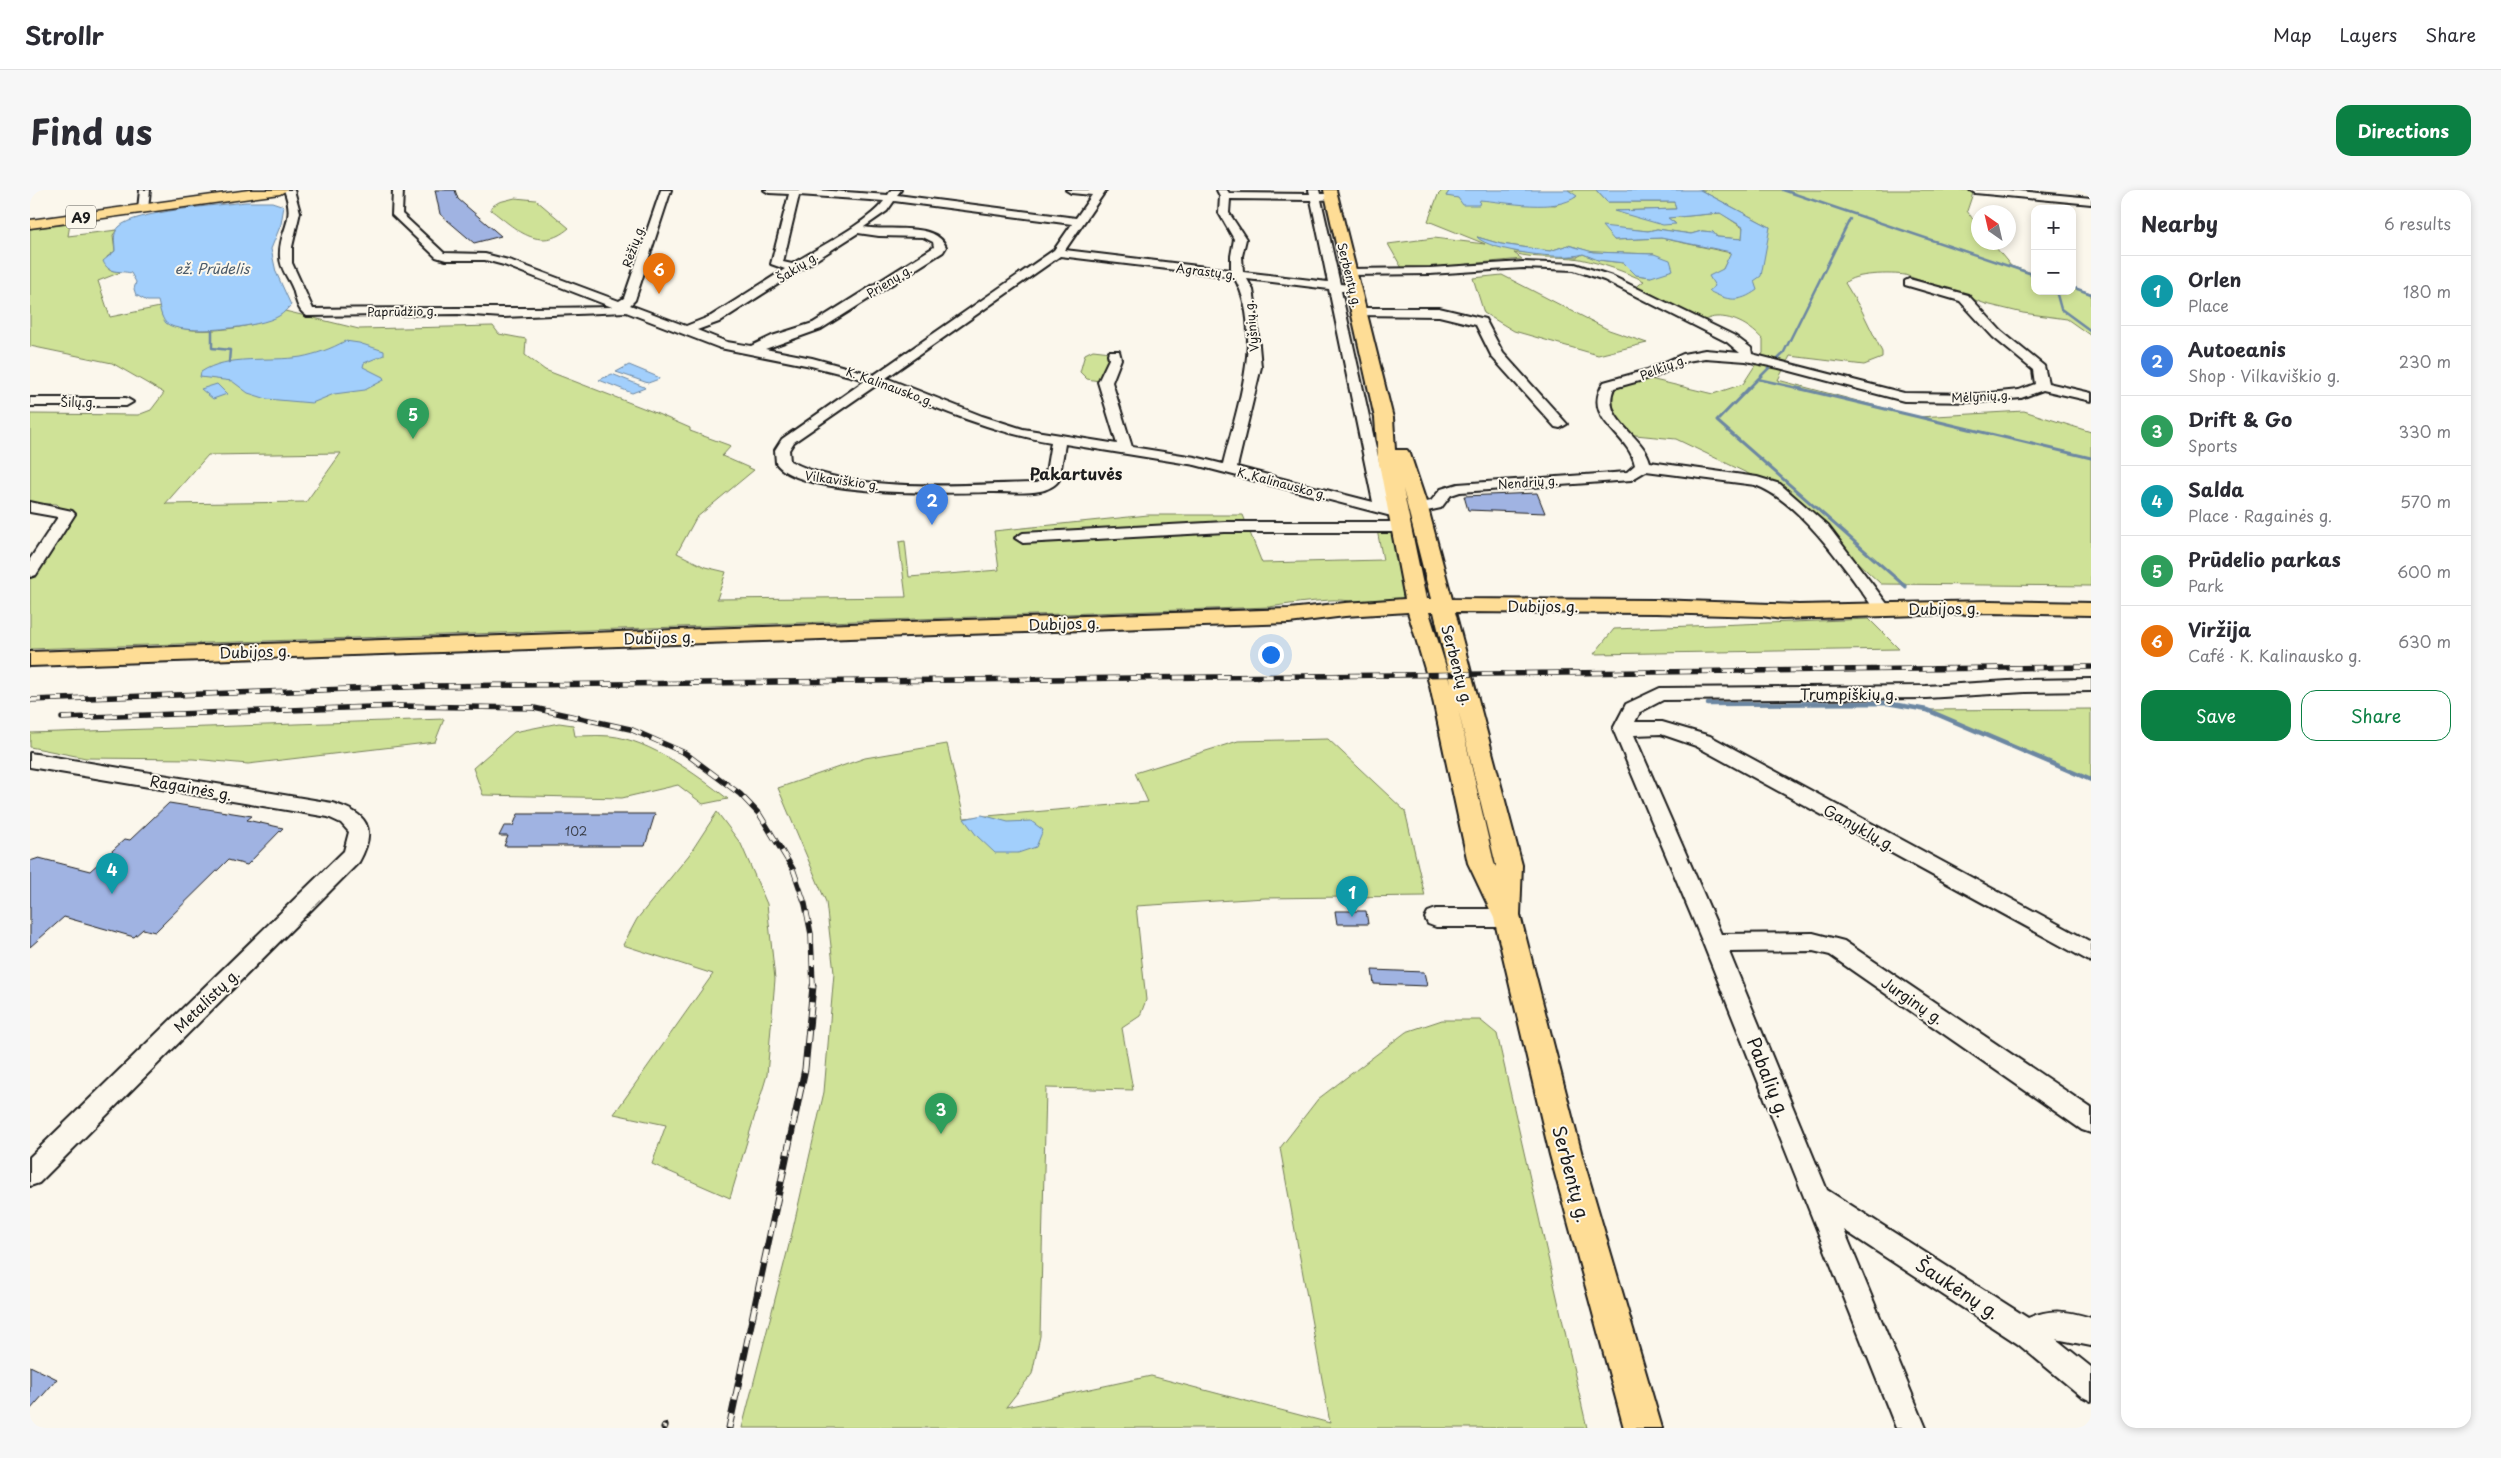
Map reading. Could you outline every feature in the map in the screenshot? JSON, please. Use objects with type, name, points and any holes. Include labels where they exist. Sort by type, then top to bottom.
[{"type":"highway","name":"A9","points":[[30,224],[280,190]]},
{"type":"main road","name":"Serbentų g.","points":[[1331,193],[1384,418],[1402,458],[1401,514],[1418,612],[1441,686],[1481,863],[1508,918],[1566,1155],[1643,1428]]},
{"type":"main road","name":"Serbentų g.","points":[[1401,514],[1444,611],[1509,865],[1508,918]]},
{"type":"main road","name":"Dubijos g.","points":[[30,658],[1289,616],[1318,619],[1444,611],[1689,619],[1797,611],[1991,607],[2091,609]]},
{"type":"street","points":[[143,209],[145,190]]},
{"type":"street","name":"Paprūdžio g.","points":[[290,190],[295,207],[295,220],[286,249],[286,263],[294,277],[306,310],[323,314],[458,310],[513,313],[610,311],[623,307]]},
{"type":"street","name":"K. Kalinausko g.","points":[[398,190],[398,215],[440,255],[446,257],[485,257],[497,259],[724,345],[834,366],[876,379],[978,419],[1021,433],[1058,441],[1229,469],[1401,514]]},
{"type":"street","name":"Rėžių g.","points":[[623,307],[629,300],[666,190]]},
{"type":"street","points":[[769,190],[894,194],[1079,222]]},
{"type":"street","points":[[1071,190],[1099,192]]},
{"type":"street","points":[[1975,190],[2091,201]]},
{"type":"street","points":[[794,268],[776,264],[795,192]]},
{"type":"street","name":"Vilkaviškio g.","points":[[1058,441],[1052,480],[1039,487],[864,486],[813,478],[800,474],[783,463],[782,451],[789,439],[966,318],[1058,252],[1099,192]]},
{"type":"street","points":[[1223,193],[1331,193]]},
{"type":"street","name":"Vyšnių g.","points":[[1223,193],[1224,213],[1240,238],[1236,255],[1238,274],[1244,280],[1248,292],[1254,367],[1229,469]]},
{"type":"street","points":[[1023,538],[1225,527],[1401,514],[1335,287],[1315,193]]},
{"type":"street","name":"Šakių g.","points":[[687,330],[715,319],[855,229],[883,209],[894,194]]},
{"type":"street","name":"Prienų g.","points":[[753,350],[776,339],[817,326],[939,250],[940,247],[937,239],[924,234],[879,233],[855,229]]},
{"type":"street","name":"Agrastų g.","points":[[1058,252],[1354,289]]},
{"type":"street","points":[[1350,272],[1430,271],[1523,265],[1575,266],[1608,278],[1731,339],[1746,351],[1746,357]]},
{"type":"street","points":[[1909,283],[1964,298],[1997,334],[2039,369],[2042,386],[2091,397]]},
{"type":"street","points":[[1360,312],[1439,312],[1481,322],[1497,354],[1560,424]]},
{"type":"street","points":[[1114,354],[1115,359],[1105,382],[1126,451]]},
{"type":"street","name":"Pelkių g.","points":[[1644,466],[1639,452],[1610,421],[1604,402],[1606,391],[1610,385],[1652,373],[1684,358],[1705,354],[1746,357]]},
{"type":"street","name":"Mėlynių g.","points":[[1746,357],[1765,360],[1904,397],[1979,398],[2021,394],[2042,386]]},
{"type":"street","name":"Šilų g.","points":[[30,402],[126,402]]},
{"type":"street","points":[[1644,466],[1757,481],[1775,487],[1822,529],[1883,609]]},
{"type":"street","name":"Nendrių g.","points":[[1401,514],[1436,506],[1446,492],[1458,488],[1631,476],[1644,466]]},
{"type":"street","points":[[30,507],[67,514],[30,572]]},
{"type":"street","name":"Trumpiškių g.","points":[[1622,729],[1633,708],[1660,694],[1926,692],[2025,686],[2091,685]]},
{"type":"street","name":"Ganyklų g.","points":[[1622,729],[1662,728],[1703,741],[2091,952]]},
{"type":"street","name":"Pabalių g.","points":[[1622,729],[1714,942],[1912,1428]]},
{"type":"street","name":"Ragainės g.","points":[[30,760],[332,810],[351,819]]},
{"type":"street","name":"Metalistų g.","points":[[30,1174],[352,856],[360,839],[358,827],[351,819]]},
{"type":"street","points":[[1436,918],[1508,918]]},
{"type":"street","name":"Jurginų g.","points":[[1714,942],[1813,942],[1836,947],[2091,1122]]},
{"type":"street","name":"Šaukėnų g.","points":[[1819,1199],[2028,1334],[2091,1386]]},
{"type":"street","points":[[2028,1334],[2036,1327],[2050,1324],[2091,1332]]},
{"type":"green space","points":[[1443,190],[1450,190],[1446,196],[1555,205],[1576,197],[1568,190],[1596,190],[1607,202],[1674,202],[1676,209],[1616,211],[1675,223],[1667,218],[1721,213],[1743,228],[1742,239],[1717,237],[1713,232],[1702,231],[1691,234],[1657,229],[1648,231],[1617,228],[1614,240],[1661,238],[1731,253],[1723,269],[1754,281],[1770,227],[1700,190],[1974,190],[1967,211],[1971,216],[1971,250],[1998,250],[2011,266],[2031,273],[2031,295],[2076,295],[2076,288],[2091,293],[2091,336],[2067,319],[2023,313],[1986,304],[1905,275],[1882,274],[1856,277],[1845,283],[1862,311],[1882,352],[1882,358],[1864,365],[1790,356],[1778,380],[1918,417],[2024,411],[2091,432],[2091,586],[1881,584],[1776,487],[1676,439],[1625,434],[1613,419],[1608,394],[1613,387],[1650,379],[1713,394],[1743,384],[1763,353],[1763,340],[1754,331],[1729,318],[1716,317],[1699,320],[1689,317],[1635,288],[1644,281],[1613,268],[1580,259],[1530,256],[1514,253],[1522,259],[1403,270],[1388,244],[1434,238],[1485,244],[1428,221],[1438,195]],"holes":[[[1477,237],[1501,244],[1550,251],[1568,245],[1592,252],[1654,254],[1651,277],[1636,275],[1624,263],[1598,260],[1583,254],[1577,257],[1517,252]]]},
{"type":"green space","points":[[515,198],[536,200],[569,228],[548,239],[528,236],[491,210],[491,207],[499,202]]},
{"type":"green space","points":[[70,224],[68,236],[117,230],[113,235],[115,251],[107,257],[109,270],[121,272],[98,281],[110,317],[160,307],[162,316],[171,323],[191,330],[220,330],[251,325],[265,321],[285,311],[359,329],[493,326],[499,334],[526,339],[525,355],[545,370],[651,411],[690,428],[690,431],[731,446],[722,456],[754,470],[696,518],[677,553],[705,567],[726,572],[717,599],[906,597],[899,542],[905,541],[909,577],[999,570],[994,531],[1148,515],[1243,515],[1262,563],[1383,560],[1377,530],[1398,530],[1409,596],[1401,600],[1382,603],[1331,600],[1269,607],[30,649],[30,572],[67,514],[57,504],[30,503],[30,414],[138,415],[151,410],[164,393],[112,363],[30,346],[30,229]],"holes":[[[341,453],[306,502],[165,504],[208,455]]]},
{"type":"green space","points":[[1502,275],[1609,330],[1647,343],[1598,355],[1514,331],[1484,313],[1473,278]]},
{"type":"green space","points":[[1093,350],[1111,352],[1105,382],[1087,379],[1080,372],[1085,354]]},
{"type":"green space","points":[[1869,619],[1899,649],[1594,654],[1614,629]]},
{"type":"green space","points":[[2091,709],[2091,780],[1927,710]]},
{"type":"green space","points":[[444,719],[435,742],[248,764],[193,759],[86,758],[30,747],[30,733]]},
{"type":"green space","points":[[559,723],[573,725],[575,736],[610,736],[641,744],[657,751],[688,770],[728,799],[703,804],[678,785],[622,798],[483,795],[473,768],[514,732]]},
{"type":"green space","points":[[1328,739],[1405,811],[1425,896],[1265,898],[1136,906],[1146,1000],[1140,1016],[1122,1028],[1133,1090],[1046,1088],[1040,1336],[1032,1374],[1006,1407],[1151,1376],[1330,1423],[1280,1148],[1318,1099],[1406,1032],[1442,1020],[1480,1020],[1497,1034],[1587,1428],[742,1428],[792,1233],[824,1092],[834,973],[826,902],[778,788],[865,758],[947,744],[964,818],[1148,802],[1135,773],[1238,741]]},
{"type":"green space","points":[[717,812],[741,844],[767,904],[775,979],[767,1075],[730,1198],[652,1164],[666,1125],[614,1114],[713,974],[623,945],[637,919],[689,855]]},
{"type":"water","points":[[1450,190],[1568,190],[1577,196],[1557,204],[1530,205],[1480,200],[1479,205],[1463,205],[1458,198],[1446,196]]},
{"type":"water","points":[[1596,190],[1700,190],[1770,227],[1761,276],[1754,281],[1757,290],[1739,299],[1728,299],[1709,291],[1715,286],[1709,276],[1723,269],[1731,252],[1661,238],[1614,240],[1602,226],[1648,231],[1657,229],[1691,234],[1702,231],[1713,232],[1717,237],[1742,239],[1743,227],[1720,213],[1668,218],[1676,224],[1663,225],[1614,211],[1676,209],[1674,202],[1607,202]]},
{"type":"water","name":"ež. Prūdelis","points":[[246,202],[272,202],[284,206],[281,224],[271,249],[276,272],[291,305],[281,315],[270,320],[222,329],[204,330],[175,327],[164,321],[158,301],[147,301],[136,295],[134,289],[136,282],[131,273],[111,270],[103,261],[115,251],[115,232],[128,221],[159,213]]},
{"type":"water","points":[[1477,237],[1501,244],[1550,251],[1568,245],[1593,252],[1654,254],[1670,260],[1673,270],[1651,277],[1636,275],[1624,263],[1598,260],[1583,254],[1561,256],[1511,250],[1496,247]]},
{"type":"water","points":[[345,341],[359,343],[384,351],[384,355],[364,363],[363,367],[383,377],[384,380],[365,390],[334,394],[312,403],[267,399],[248,393],[232,381],[200,377],[201,372],[212,366],[224,363],[301,357],[323,351]]},
{"type":"water","points":[[629,365],[659,379],[648,383],[616,372]]},
{"type":"water","points":[[612,374],[645,388],[632,393],[599,380]]},
{"type":"water","points":[[217,384],[227,394],[213,399],[201,389]]},
{"type":"water","points":[[982,815],[1008,822],[1031,821],[1043,830],[1036,847],[1018,853],[995,853],[977,836],[964,819]]},
{"type":"building","points":[[435,190],[455,190],[458,199],[501,236],[474,243],[440,214]]},
{"type":"building","points":[[1537,493],[1545,513],[1468,510],[1464,496]]},
{"type":"building","points":[[169,803],[252,816],[247,820],[283,828],[247,865],[228,860],[155,932],[143,929],[134,937],[64,917],[30,947],[30,861],[39,858],[90,871],[125,839],[130,840]]},
{"type":"building","points":[[518,814],[655,814],[645,846],[504,846],[508,836],[499,836],[504,826],[513,826]]},
{"type":"building","points":[[1335,911],[1366,911],[1368,924],[1337,924]]},
{"type":"building","points":[[1372,970],[1424,972],[1427,986],[1374,984]]},
{"type":"building","points":[[30,1366],[57,1379],[30,1410]]},
{"type":"waterway","points":[[1783,190],[2031,274]]},
{"type":"waterway","points":[[1758,379],[1783,354],[1850,219]]},
{"type":"waterway","points":[[2076,288],[2091,294]]},
{"type":"waterway","points":[[2057,295],[2061,309],[2091,331]]},
{"type":"waterway","points":[[212,331],[212,348],[230,350],[229,362]]},
{"type":"waterway","points":[[1749,388],[1758,379]]},
{"type":"waterway","points":[[1758,379],[1802,389]]},
{"type":"waterway","points":[[1749,388],[1717,421],[1906,587]]},
{"type":"waterway","points":[[1797,388],[2091,458]]},
{"type":"waterway","points":[[1708,704],[1887,703],[1927,710],[2091,780]]},
{"type":"railway","points":[[30,700],[435,686],[2091,667]]},
{"type":"railway","points":[[62,718],[399,706],[534,708],[630,729],[685,753],[740,794],[760,815],[793,869],[805,904],[811,934],[813,986]]},
{"type":"railway","points":[[729,1428],[805,1069],[813,986]]},
{"type":"place","name":"Viržija","points":[[659,294]]},
{"type":"place","name":"Prūdelio parkas","points":[[413,439]]},
{"type":"place","name":"Autoeanis","points":[[932,525]]},
{"type":"place","name":"Salda","points":[[112,894]]},
{"type":"place","name":"Orlen","points":[[1352,917]]},
{"type":"place","name":"Drift & Go","points":[[941,1134]]},
{"type":"district","name":"Pakartuvės","points":[[1076,473]]}]
